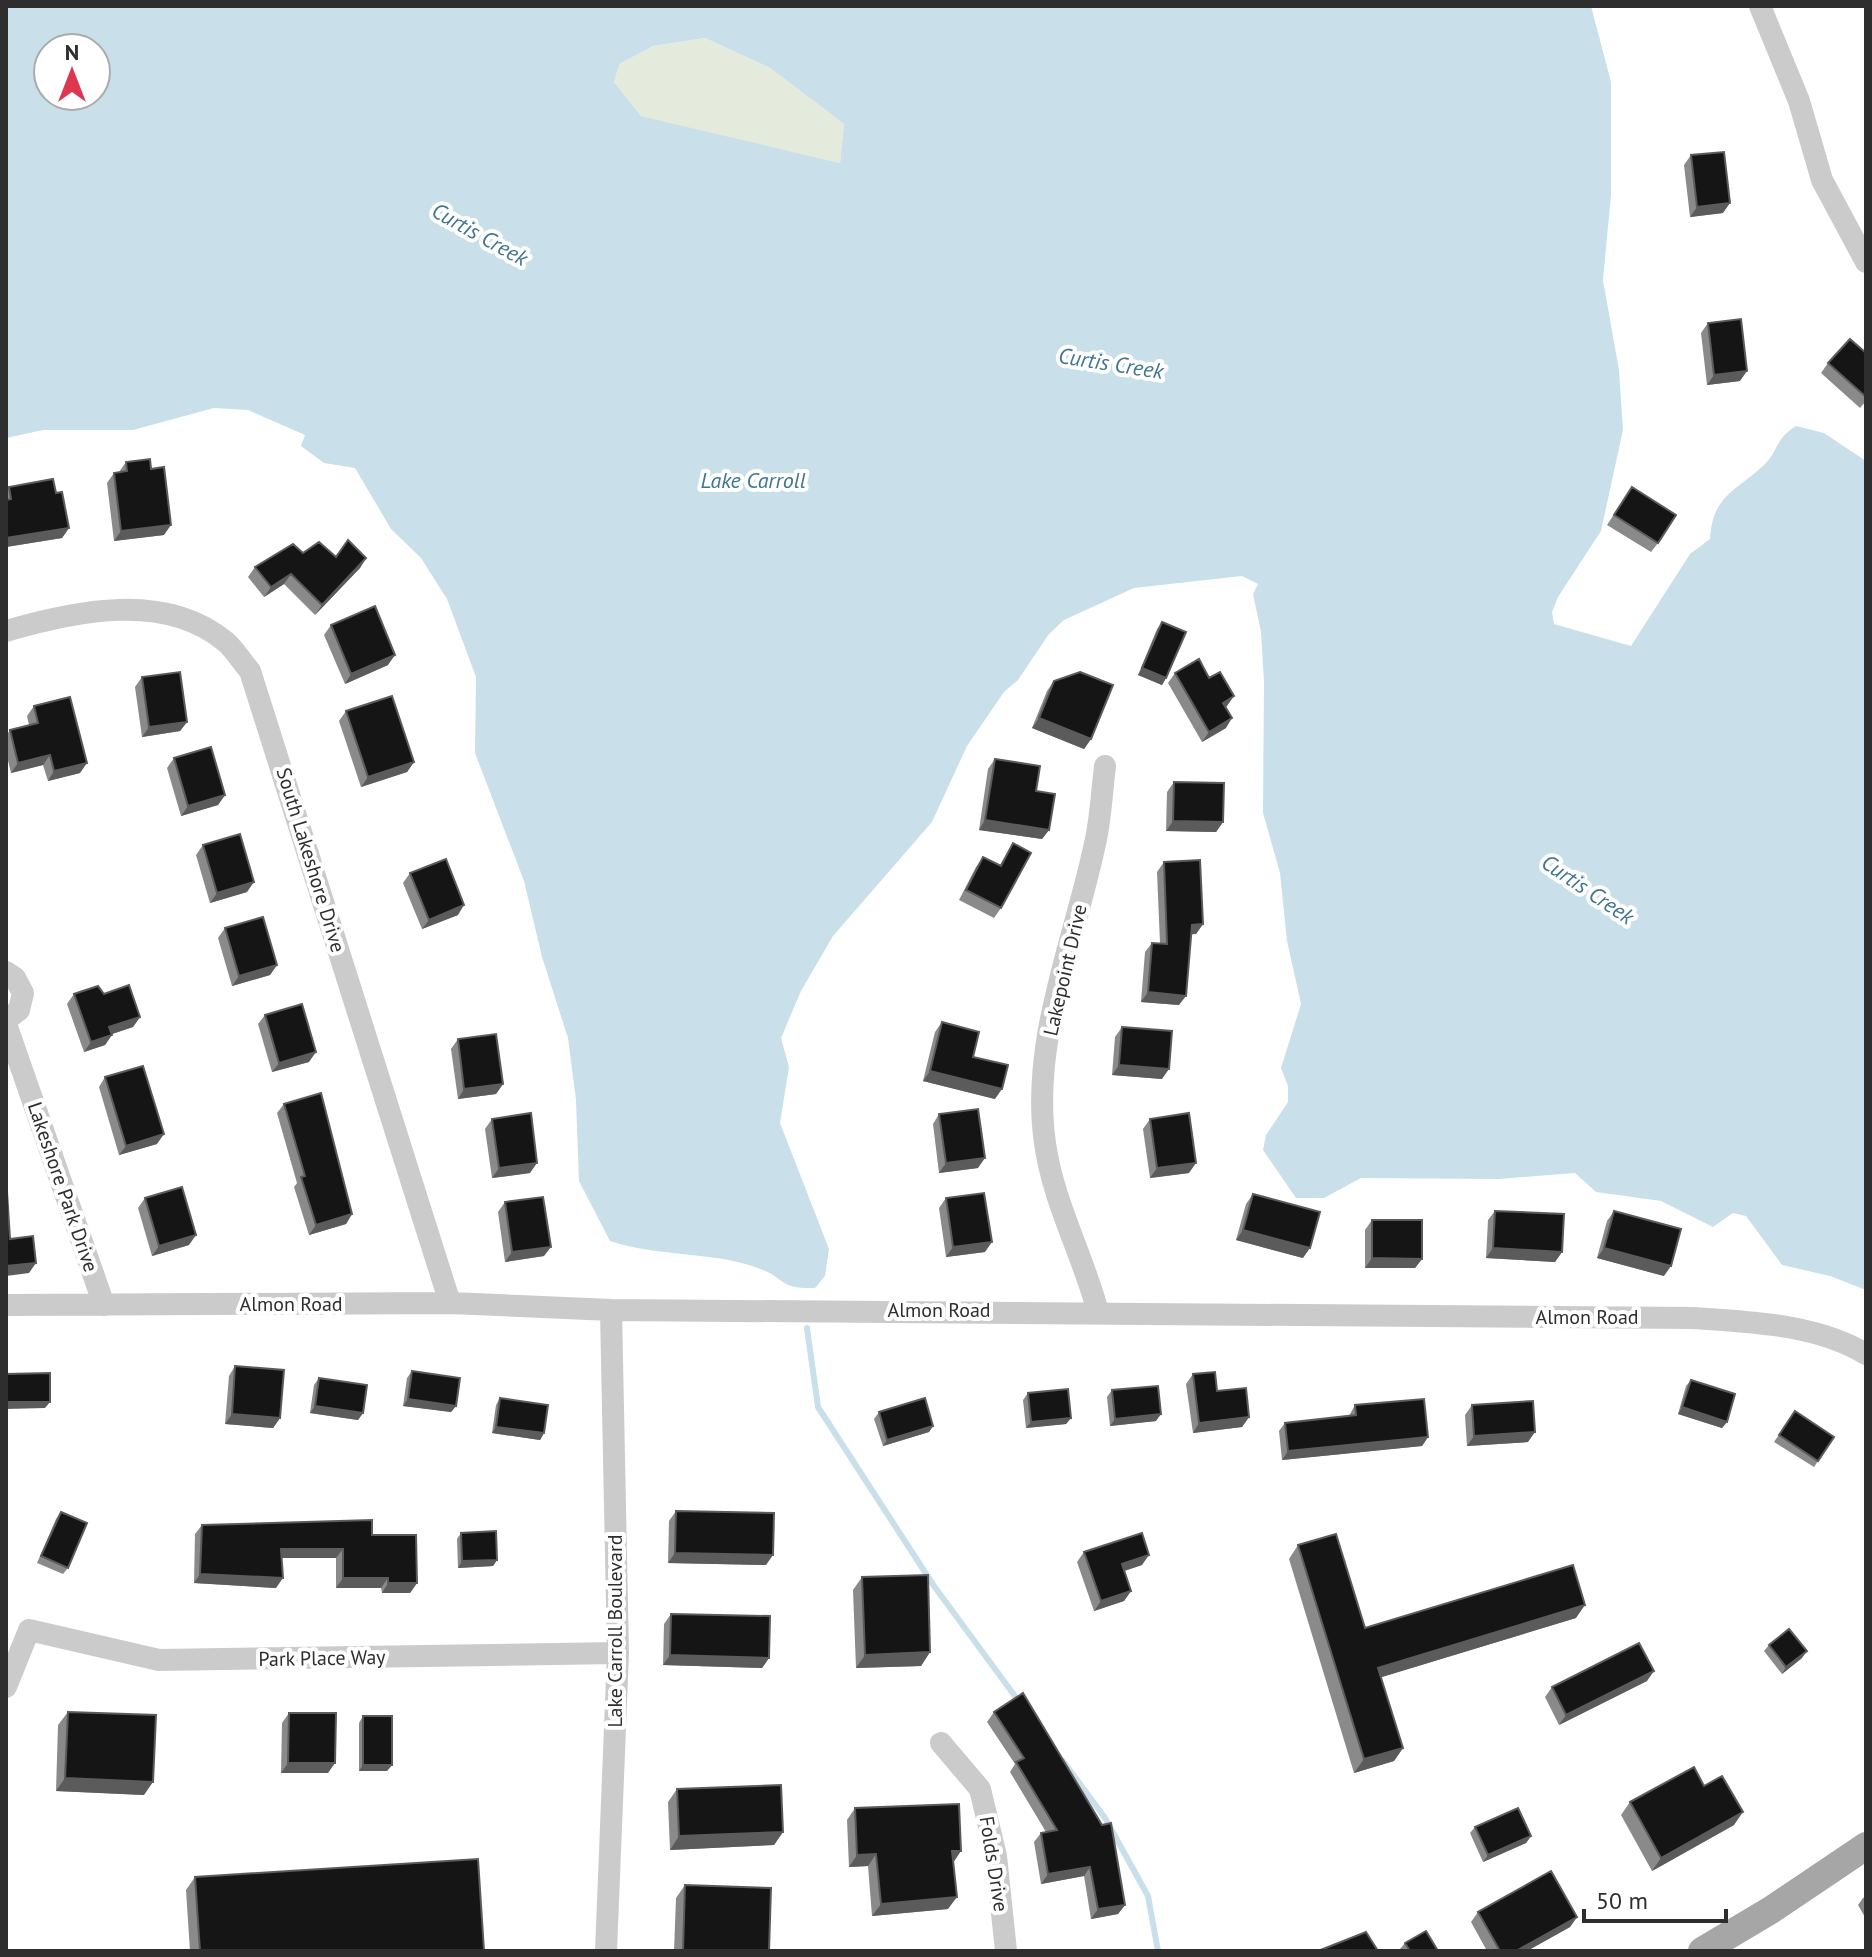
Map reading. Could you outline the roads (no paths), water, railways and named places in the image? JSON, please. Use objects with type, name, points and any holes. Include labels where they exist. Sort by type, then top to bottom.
[{"type":"main road","points":[[1702,1951],[1779,1905],[1866,1846]]},
{"type":"street","points":[[1760,6],[1799,101],[1822,180],[1866,262]]},
{"type":"street","name":"South Lakeshore Drive","points":[[6,631],[55,617],[121,610],[155,612],[188,619],[226,643],[250,671],[450,1303]]},
{"type":"street","name":"Lakepoint Drive","points":[[1098,1312],[1056,1192],[1045,1145],[1041,1101],[1051,1023],[1097,837],[1105,766]]},
{"type":"street","name":"Lakeshore Park Drive","points":[[6,972],[15,978],[23,993],[19,1010],[6,1022],[104,1305]]},
{"type":"street","name":"Almon Road","points":[[6,1305],[450,1303],[611,1310],[1694,1318],[1760,1322],[1819,1335],[1866,1354]]},
{"type":"street","name":"Lake Carroll Boulevard","points":[[606,1951],[618,1653],[611,1310]]},
{"type":"street","name":"Park Place Way","points":[[6,1687],[29,1630],[159,1660],[618,1653]]},
{"type":"street","name":"Folds Drive","points":[[941,1743],[980,1789],[996,1856],[1006,1951]]},
{"type":"water","name":"Lake Carroll","points":[[6,6],[1591,6],[1611,82],[1611,195],[1603,280],[1619,370],[1623,430],[1601,531],[1558,597],[1552,612],[1554,624],[1631,646],[1690,554],[1710,539],[1715,513],[1727,496],[1764,465],[1784,435],[1796,426],[1824,433],[1866,461],[1866,1290],[1830,1276],[1782,1265],[1746,1216],[1733,1213],[1713,1227],[1661,1201],[1596,1192],[1575,1173],[1499,1179],[1361,1178],[1324,1198],[1296,1198],[1263,1150],[1266,1135],[1288,1102],[1288,1086],[1281,1068],[1301,1004],[1287,941],[1280,873],[1263,813],[1264,682],[1261,632],[1253,594],[1258,584],[1242,576],[1134,588],[1064,620],[1049,634],[1018,680],[1004,692],[967,746],[932,822],[833,936],[801,991],[781,1038],[789,1067],[780,1123],[829,1249],[825,1276],[815,1288],[788,1285],[767,1272],[740,1263],[647,1250],[610,1241],[579,1181],[576,1100],[568,1038],[542,957],[524,881],[475,753],[476,677],[447,599],[421,558],[391,529],[355,468],[324,463],[301,446],[305,435],[248,410],[214,408],[133,430],[43,430],[6,438]],"holes":[[[705,38],[770,68],[844,124],[840,163],[641,116],[614,82],[619,64],[653,46]]]},
{"type":"waterway","points":[[807,1328],[818,1407],[934,1586],[1020,1703]]},
{"type":"waterway","points":[[1063,1761],[1105,1818],[1148,1896],[1158,1951]]},
{"type":"water label","name":"Curtis Creek","points":[[480,234]]},
{"type":"water label","name":"Curtis Creek","points":[[1111,363]]},
{"type":"water label","name":"Curtis Creek","points":[[1588,889]]}]
